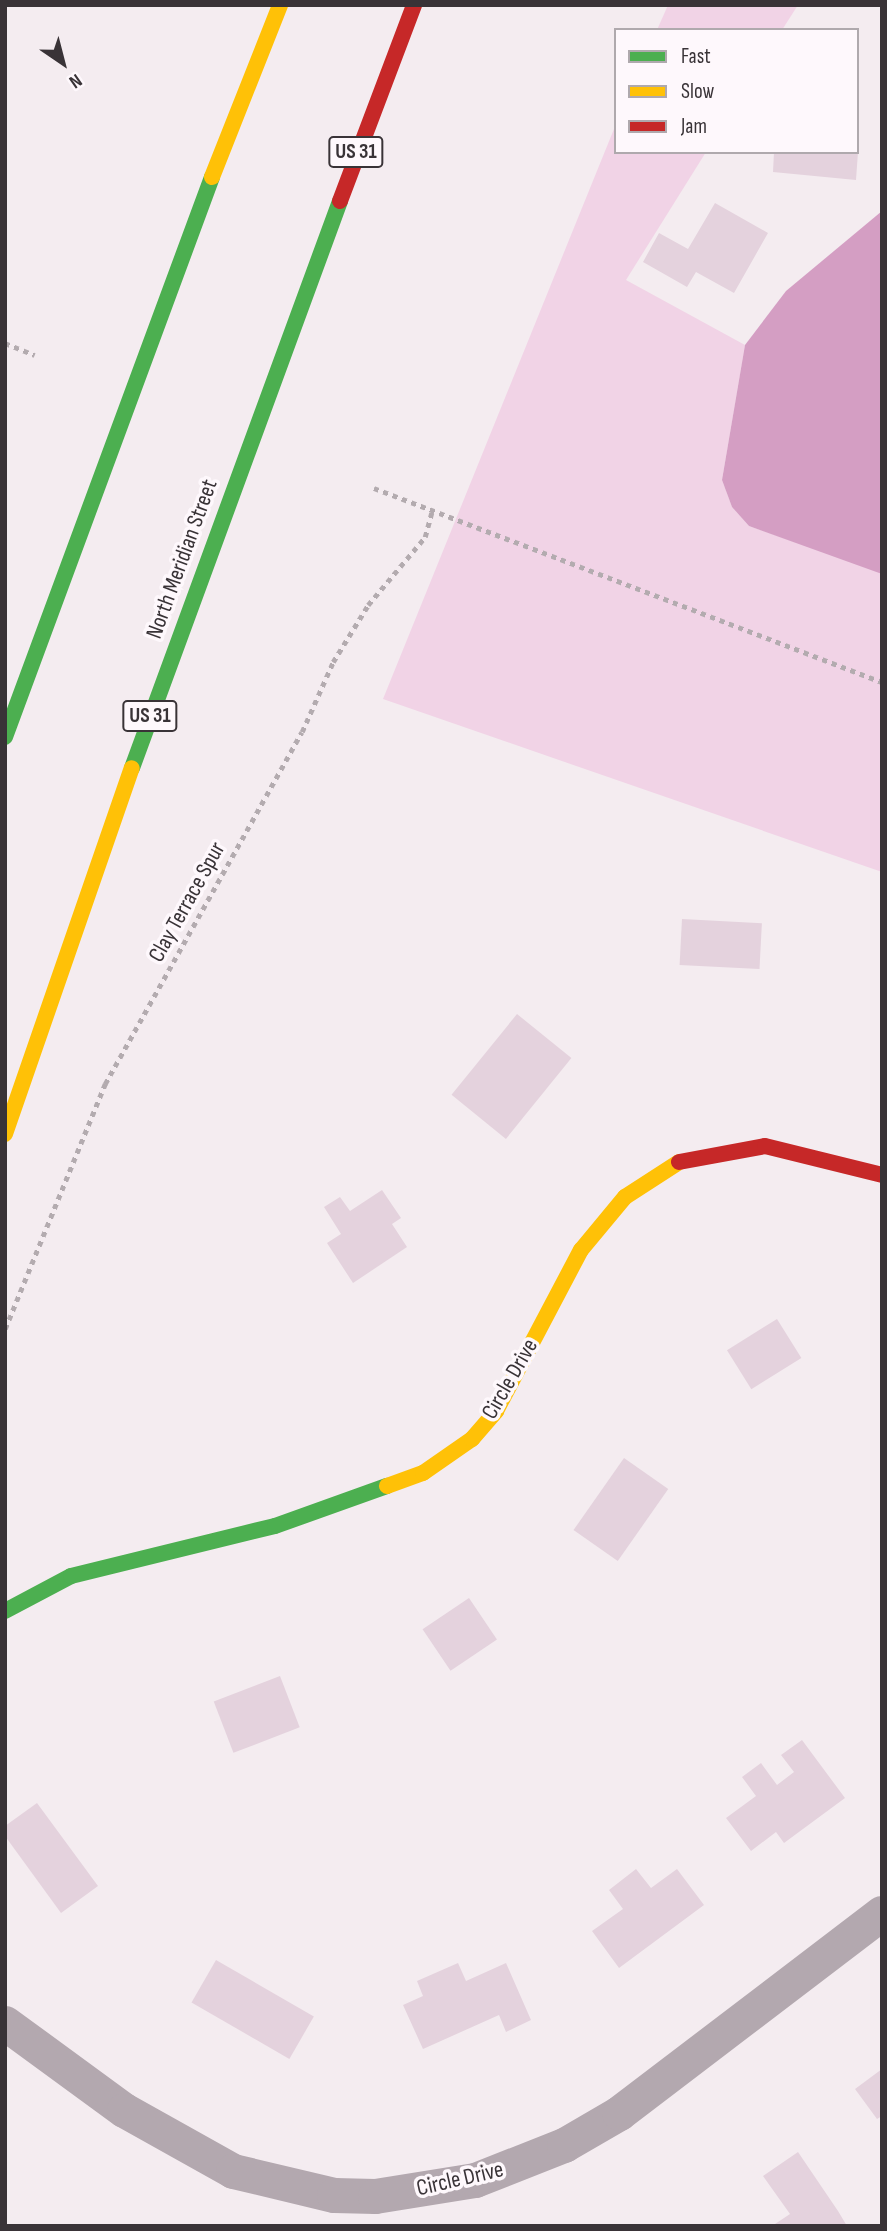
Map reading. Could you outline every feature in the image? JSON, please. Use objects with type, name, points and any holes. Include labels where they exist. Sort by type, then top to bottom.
[{"type":"main road","points":[[5,737],[163,303],[280,5]]},
{"type":"main road","name":"North Meridian Street","points":[[5,1134],[197,580],[414,5]]},
{"type":"main road","name":"Circle Drive","points":[[5,1611],[71,1576],[275,1526],[423,1473],[471,1439],[496,1410],[581,1250],[625,1197],[680,1161],[765,1146],[882,1175]]},
{"type":"street","name":"Circle Drive","points":[[5,2024],[124,2110],[233,2171],[298,2188],[376,2196],[475,2180],[564,2145],[619,2113],[882,1913]]},
{"type":"path","points":[[5,343],[35,355]]},
{"type":"path","points":[[374,488],[882,682]]},
{"type":"path","name":"Clay Terrace Spur","points":[[5,1329],[105,1084],[302,732],[333,662],[368,605],[425,537],[432,511]]},
{"type":"shaded area","points":[[668,5],[798,5],[783,28],[658,28]]},
{"type":"shaded area","points":[[614,129],[614,154],[705,154],[626,280],[745,345],[722,480],[732,507],[749,526],[882,572],[882,872],[383,699]]},
{"type":"shaded area","points":[[882,211],[882,574],[749,526],[732,507],[722,480],[745,345],[786,291]]},
{"type":"building","points":[[774,154],[858,154],[856,180],[773,172]]},
{"type":"building","points":[[715,203],[768,233],[734,293],[696,272],[687,287],[643,262],[659,233],[688,249]]},
{"type":"building","points":[[682,919],[762,923],[759,969],[680,965]]},
{"type":"building","points":[[517,1014],[571,1058],[506,1139],[452,1095]]},
{"type":"building","points":[[382,1190],[401,1218],[392,1224],[407,1247],[353,1283],[327,1243],[341,1234],[324,1207],[340,1197],[350,1211]]},
{"type":"building","points":[[777,1319],[801,1358],[751,1389],[727,1350]]},
{"type":"building","points":[[624,1458],[668,1489],[618,1561],[574,1530]]},
{"type":"building","points":[[469,1598],[497,1639],[451,1671],[423,1629]]},
{"type":"building","points":[[280,1676],[300,1727],[233,1753],[214,1701]]},
{"type":"building","points":[[802,1740],[845,1798],[784,1843],[776,1832],[751,1851],[726,1818],[756,1796],[742,1777],[761,1763],[777,1785],[794,1772],[781,1755]]},
{"type":"building","points":[[37,1803],[98,1886],[61,1913],[5,1836],[5,1826]]},
{"type":"building","points":[[636,1869],[651,1888],[677,1869],[704,1905],[619,1968],[592,1931],[623,1909],[609,1890]]},
{"type":"building","points":[[216,1960],[314,2016],[289,2059],[192,2002]]},
{"type":"building","points":[[458,1963],[466,1981],[506,1963],[531,2020],[506,2032],[499,2015],[423,2049],[403,2005],[423,1996],[417,1981]]},
{"type":"building","points":[[882,2069],[882,2116],[877,2119],[855,2089]]},
{"type":"building","points":[[798,2152],[847,2226],[772,2226],[790,2214],[763,2176]]},
{"type":"traffic: fast","points":[[5,737],[212,177]]},
{"type":"traffic: fast","points":[[132,768],[340,201]]},
{"type":"traffic: fast","points":[[5,1611],[71,1576],[275,1526],[387,1486]]},
{"type":"traffic: slow","points":[[212,177],[280,5]]},
{"type":"traffic: slow","points":[[5,1134],[132,768]]},
{"type":"traffic: slow","points":[[387,1486],[423,1473],[472,1439],[496,1411],[581,1250],[625,1197],[679,1162]]},
{"type":"traffic: jam","points":[[340,201],[414,5]]},
{"type":"traffic: jam","points":[[679,1162],[765,1146],[882,1175]]}]
